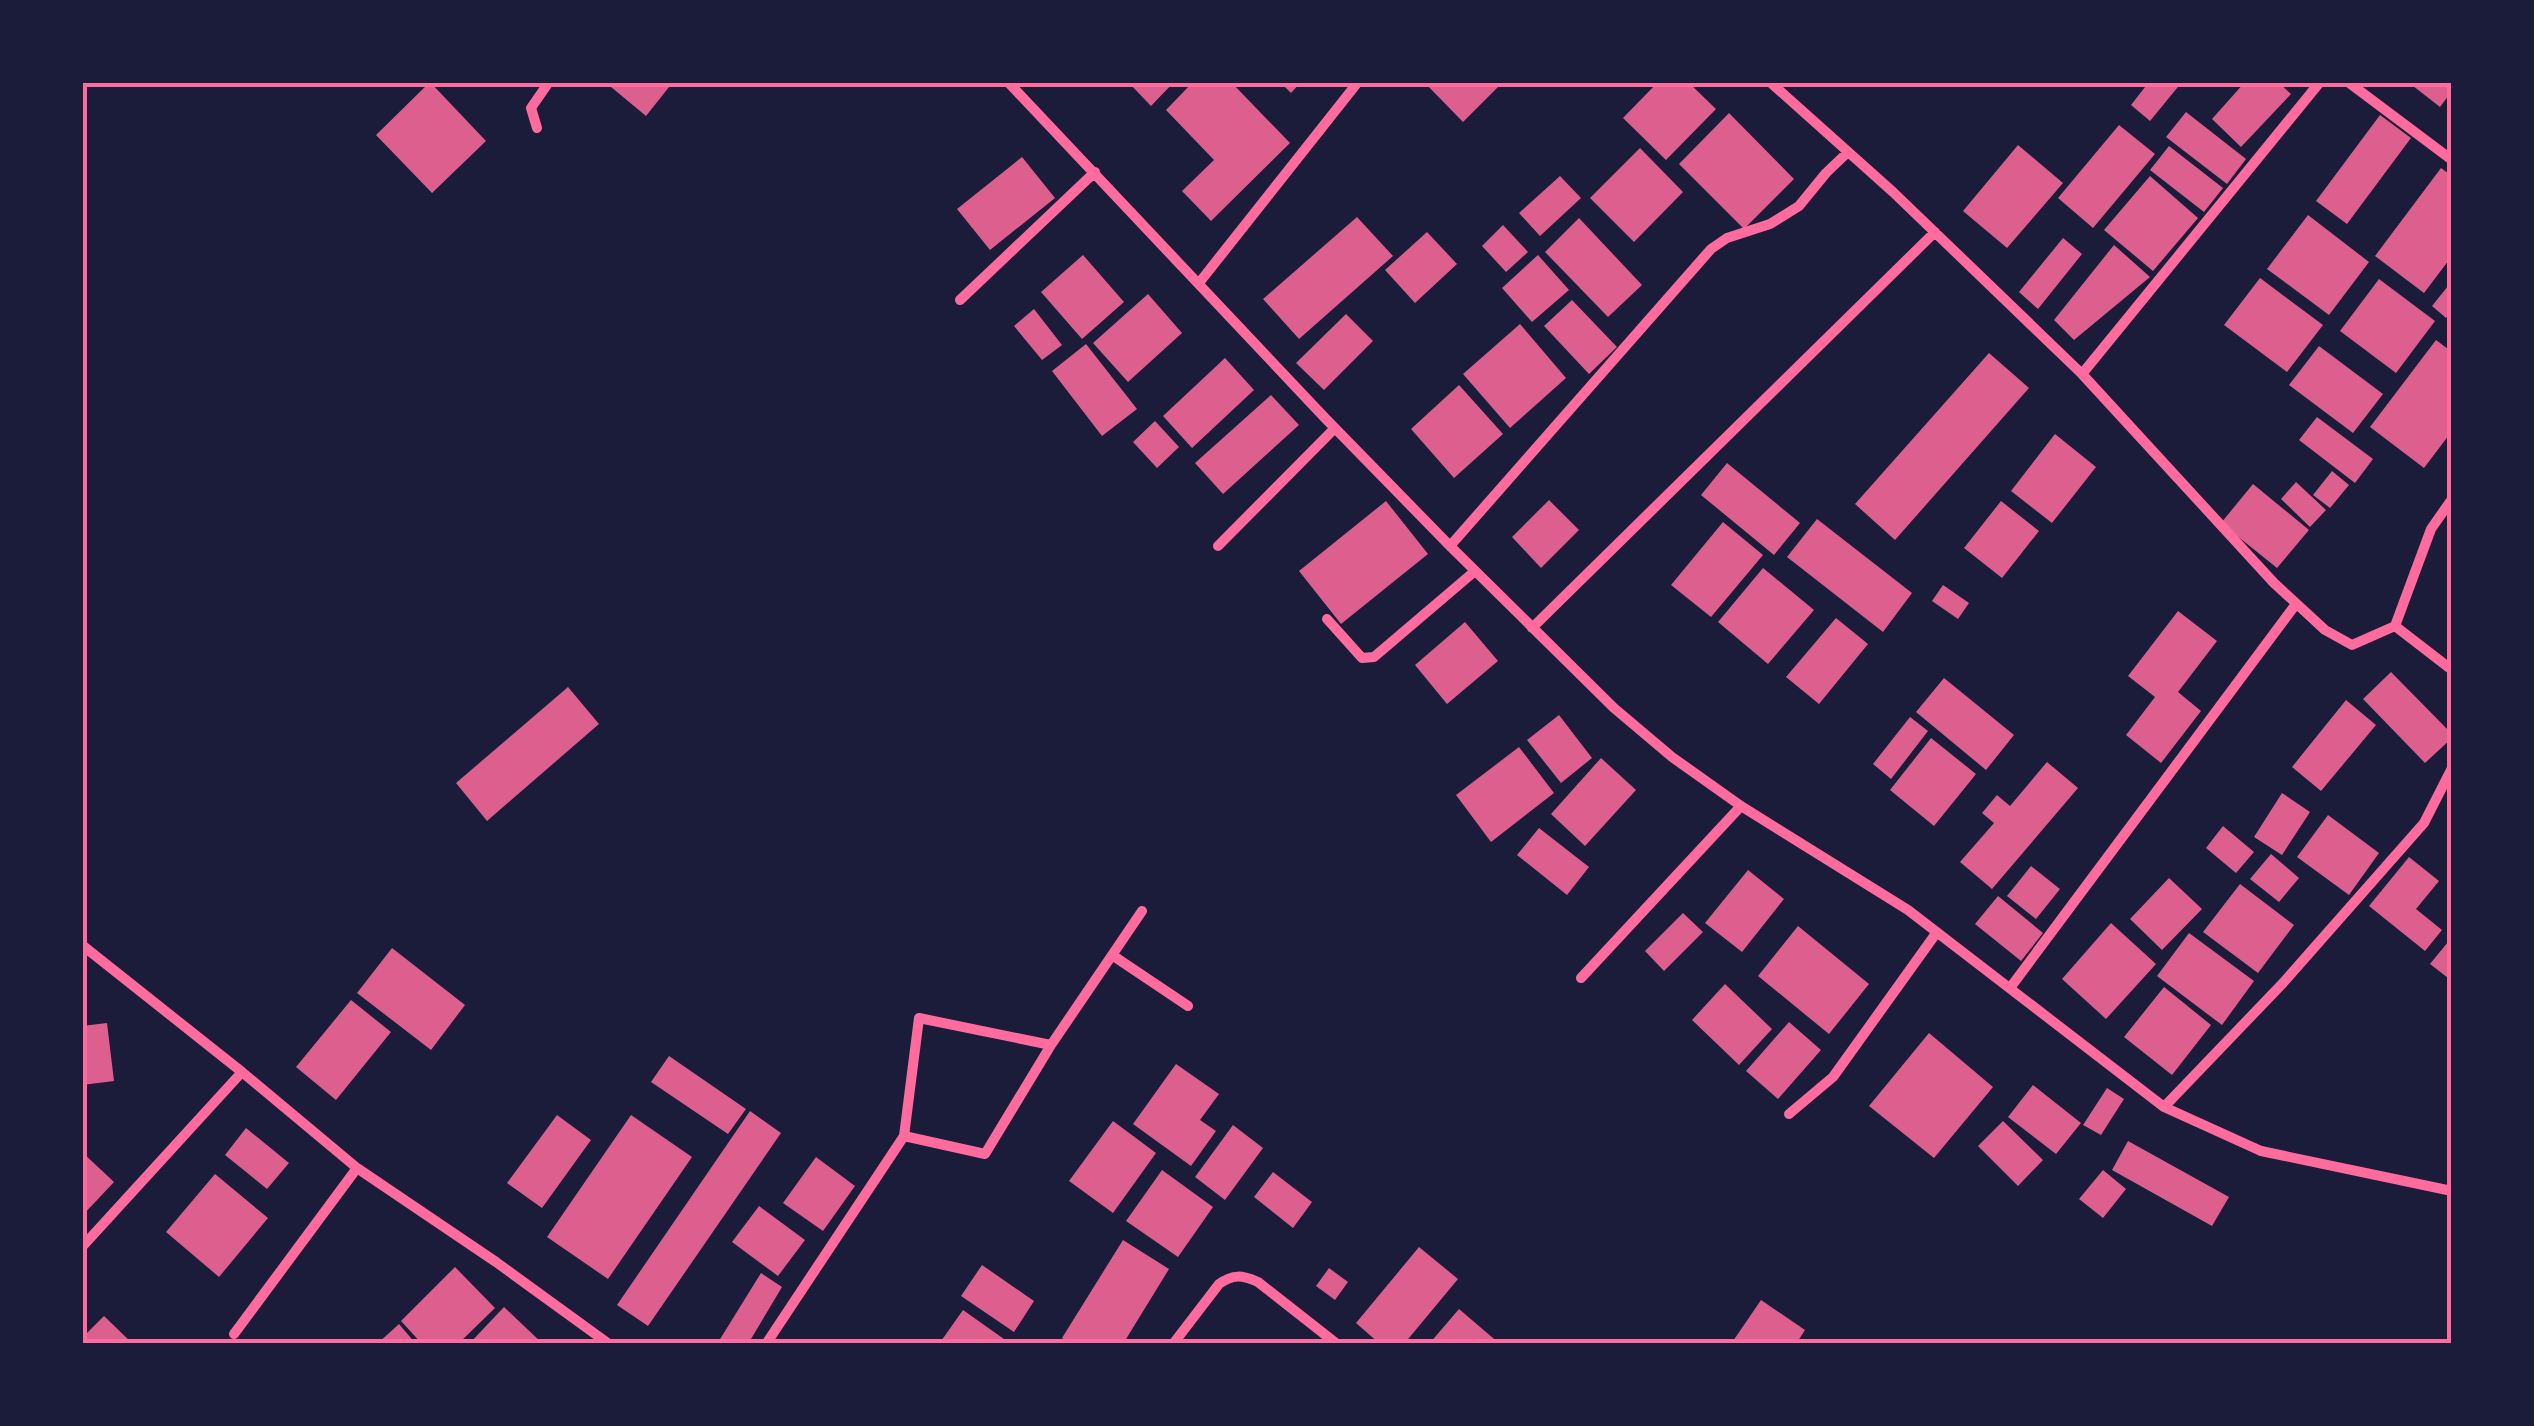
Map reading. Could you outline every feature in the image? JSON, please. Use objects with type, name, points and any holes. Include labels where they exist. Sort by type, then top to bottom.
[{"type":"street","points":[[537,128],[531,108],[550,82]]},
{"type":"street","points":[[1008,82],[1450,546],[1614,708],[1672,757],[1740,806],[1893,900],[2164,1106],[2261,1151],[2452,1191]]},
{"type":"street","points":[[1018,93],[1028,82]]},
{"type":"street","points":[[1198,283],[1358,82]]},
{"type":"street","points":[[1770,82],[1935,232],[2082,374],[2274,583],[2325,630],[2352,645],[2394,626],[2431,529],[2452,499]]},
{"type":"street","points":[[2082,374],[2320,82]]},
{"type":"street","points":[[2348,82],[2452,160]]},
{"type":"street","points":[[1450,546],[1710,250],[1728,238],[1770,224],[1799,206],[1848,152]]},
{"type":"street","points":[[960,300],[1095,172]]},
{"type":"street","points":[[1532,628],[1935,232]]},
{"type":"street","points":[[1218,546],[1335,428]]},
{"type":"street","points":[[1328,619],[1362,658],[1374,657],[1475,570]]},
{"type":"street","points":[[2010,988],[2296,604]]},
{"type":"street","points":[[2394,626],[2452,670]]},
{"type":"street","points":[[2164,1106],[2283,982],[2424,824],[2452,768]]},
{"type":"street","points":[[1581,978],[1740,806]]},
{"type":"street","points":[[904,1136],[985,1154],[1051,1045],[1142,911]]},
{"type":"street","points":[[1788,1114],[1833,1077],[1937,932]]},
{"type":"street","points":[[82,945],[357,1168],[496,1262],[606,1343]]},
{"type":"street","points":[[1112,955],[1188,1006]]},
{"type":"street","points":[[766,1344],[904,1136],[919,1018],[1051,1045]]},
{"type":"street","points":[[82,1247],[242,1072]]},
{"type":"street","points":[[234,1334],[357,1168]]},
{"type":"street","points":[[1174,1344],[1219,1284],[1229,1277],[1246,1277],[1258,1282],[1337,1344]]},
{"type":"building","points":[[430,82],[486,141],[432,193],[376,135]]},
{"type":"building","points":[[605,82],[673,82],[646,116]]},
{"type":"building","points":[[1128,82],[1174,82],[1151,106]]},
{"type":"building","points":[[1193,82],[1231,82],[1290,143],[1211,221],[1182,191],[1214,160],[1166,110]]},
{"type":"building","points":[[1280,82],[1301,82],[1291,93]]},
{"type":"building","points":[[1424,82],[1503,82],[1463,122]]},
{"type":"building","points":[[1658,82],[1688,82],[1716,109],[1666,160],[1623,118]]},
{"type":"building","points":[[2149,82],[2182,82],[2150,121],[2131,105]]},
{"type":"building","points":[[2245,82],[2278,82],[2291,94],[2241,147],[2212,119]]},
{"type":"building","points":[[2408,82],[2452,82],[2452,91],[2440,107]]},
{"type":"building","points":[[2186,112],[2246,159],[2227,184],[2166,137]]},
{"type":"building","points":[[1729,113],[1794,179],[1744,229],[1679,164]]},
{"type":"building","points":[[2380,115],[2411,138],[2347,224],[2316,201]]},
{"type":"building","points":[[2119,125],[2155,154],[2093,228],[2058,198]]},
{"type":"building","points":[[2018,145],[2063,183],[2007,248],[1963,211]]},
{"type":"building","points":[[2169,146],[2223,188],[2204,212],[2150,170]]},
{"type":"building","points":[[1640,148],[1683,192],[1634,242],[1590,198]]},
{"type":"building","points":[[1022,157],[1055,198],[990,250],[957,209]]},
{"type":"building","points":[[2441,168],[2452,176],[2452,256],[2424,293],[2375,256]]},
{"type":"building","points":[[1560,176],[1581,198],[1540,236],[1519,213]]},
{"type":"building","points":[[2150,176],[2198,218],[2153,271],[2104,230]]},
{"type":"building","points":[[2308,215],[2369,262],[2329,315],[2267,269]]},
{"type":"building","points":[[1357,217],[1393,256],[1299,339],[1263,299]]},
{"type":"building","points":[[1579,218],[1642,285],[1608,317],[1545,252]]},
{"type":"building","points":[[1503,225],[1528,252],[1506,272],[1482,246]]},
{"type":"building","points":[[1427,232],[1457,264],[1415,303],[1385,270]]},
{"type":"building","points":[[2063,238],[2082,254],[2038,309],[2019,292]]},
{"type":"building","points":[[2114,245],[2150,277],[2074,340],[2054,320]]},
{"type":"building","points":[[1083,255],[1124,302],[1082,339],[1041,292]]},
{"type":"building","points":[[1538,255],[1569,290],[1532,322],[1502,288]]},
{"type":"building","points":[[2260,278],[2323,325],[2287,372],[2224,325]]},
{"type":"building","points":[[2379,279],[2435,321],[2396,373],[2340,331]]},
{"type":"building","points":[[2452,281],[2452,311],[2446,318],[2432,306]]},
{"type":"building","points":[[1148,294],[1182,333],[1128,382],[1093,343]]},
{"type":"building","points":[[1572,300],[1617,347],[1589,374],[1544,326]]},
{"type":"building","points":[[1034,309],[1062,345],[1042,360],[1014,326]]},
{"type":"building","points":[[1346,314],[1373,341],[1324,390],[1296,363]]},
{"type":"building","points":[[1520,324],[1566,378],[1510,428],[1463,374]]},
{"type":"building","points":[[2436,340],[2452,352],[2452,431],[2424,468],[2370,427]]},
{"type":"building","points":[[1086,344],[1137,409],[1102,436],[1052,371]]},
{"type":"building","points":[[2319,346],[2383,394],[2353,433],[2289,385]]},
{"type":"building","points":[[1989,353],[2029,388],[1895,540],[1855,504]]},
{"type":"building","points":[[1225,358],[1254,390],[1192,448],[1163,416]]},
{"type":"building","points":[[1459,385],[1503,434],[1454,478],[1411,429]]},
{"type":"building","points":[[1271,395],[1299,425],[1223,494],[1195,463]]},
{"type":"building","points":[[2317,417],[2373,459],[2355,483],[2299,440]]},
{"type":"building","points":[[1155,421],[1179,447],[1157,468],[1133,442]]},
{"type":"building","points":[[2055,434],[2096,467],[2052,523],[2011,491]]},
{"type":"building","points":[[1727,463],[1800,523],[1774,555],[1701,495]]},
{"type":"building","points":[[2332,471],[2349,485],[2330,508],[2313,495]]},
{"type":"building","points":[[2296,482],[2326,510],[2310,527],[2281,499]]},
{"type":"building","points":[[2253,484],[2309,530],[2277,568],[2221,523]]},
{"type":"building","points":[[1549,500],[1579,530],[1541,568],[1512,537]]},
{"type":"building","points":[[1386,501],[1428,554],[1341,624],[1299,571]]},
{"type":"building","points":[[2001,501],[2039,531],[2002,578],[1964,548]]},
{"type":"building","points":[[1817,519],[1912,593],[1883,632],[1787,557]]},
{"type":"building","points":[[1723,522],[1763,555],[1711,617],[1671,585]]},
{"type":"building","points":[[1763,568],[1814,610],[1768,664],[1718,622]]},
{"type":"building","points":[[1943,585],[1969,603],[1958,619],[1932,601]]},
{"type":"building","points":[[2178,611],[2217,641],[2178,692],[2201,711],[2161,763],[2126,735],[2155,697],[2128,676]]},
{"type":"building","points":[[1836,618],[1868,644],[1819,704],[1786,677]]},
{"type":"building","points":[[1465,622],[1498,661],[1447,704],[1415,665]]},
{"type":"building","points":[[2391,672],[2452,734],[2425,763],[2363,699]]},
{"type":"building","points":[[1944,678],[2014,735],[1986,770],[1916,712]]},
{"type":"building","points":[[568,687],[599,724],[487,821],[456,783]]},
{"type":"building","points":[[2346,700],[2376,725],[2321,791],[2292,767]]},
{"type":"building","points":[[1559,715],[1592,758],[1561,783],[1527,740]]},
{"type":"building","points":[[1910,717],[1928,731],[1891,779],[1873,764]]},
{"type":"building","points":[[1931,738],[1976,774],[1934,826],[1890,790]]},
{"type":"building","points":[[1519,747],[1554,793],[1491,842],[1456,795]]},
{"type":"building","points":[[1601,758],[1636,790],[1585,846],[1551,814]]},
{"type":"building","points":[[2047,762],[2078,788],[1992,889],[1960,862],[1994,823],[1982,813],[1997,795],[2010,806]]},
{"type":"building","points":[[2282,793],[2310,812],[2282,855],[2254,837]]},
{"type":"building","points":[[2328,815],[2379,853],[2349,895],[2297,857]]},
{"type":"building","points":[[2223,826],[2254,852],[2236,873],[2206,848]]},
{"type":"building","points":[[1539,828],[1589,867],[1567,895],[1517,855]]},
{"type":"building","points":[[2271,854],[2299,878],[2279,902],[2250,879]]},
{"type":"building","points":[[2409,857],[2439,881],[2416,909],[2442,930],[2425,951],[2369,906]]},
{"type":"building","points":[[2031,866],[2060,889],[2036,919],[2007,896]]},
{"type":"building","points":[[1748,870],[1784,899],[1742,952],[1705,923]]},
{"type":"building","points":[[2169,878],[2202,909],[2162,950],[2130,919]]},
{"type":"building","points":[[2240,884],[2294,925],[2258,973],[2203,932]]},
{"type":"building","points":[[1998,896],[2043,933],[2021,961],[1975,924]]},
{"type":"building","points":[[1683,913],[1703,932],[1664,971],[1645,951]]},
{"type":"building","points":[[2111,923],[2156,964],[2106,1019],[2062,979]]},
{"type":"building","points":[[1798,926],[1869,984],[1829,1034],[1758,976]]},
{"type":"building","points":[[2189,933],[2254,981],[2222,1025],[2157,976]]},
{"type":"building","points":[[2452,937],[2452,981],[2430,964]]},
{"type":"building","points":[[392,948],[465,1005],[431,1050],[357,993]]},
{"type":"building","points":[[1725,984],[1772,1029],[1739,1065],[1692,1020]]},
{"type":"building","points":[[2164,987],[2211,1025],[2172,1075],[2124,1037]]},
{"type":"building","points":[[351,1000],[391,1032],[336,1100],[296,1067]]},
{"type":"building","points":[[1789,1022],[1821,1050],[1778,1099],[1746,1071]]},
{"type":"building","points":[[107,1023],[114,1081],[82,1085],[82,1026]]},
{"type":"building","points":[[1929,1033],[1993,1087],[1934,1158],[1869,1106]]},
{"type":"building","points":[[669,1056],[746,1109],[728,1134],[651,1082]]},
{"type":"building","points":[[1176,1064],[1219,1094],[1200,1120],[1216,1131],[1191,1166],[1133,1124]]},
{"type":"building","points":[[2033,1085],[2081,1123],[2056,1154],[2008,1117]]},
{"type":"building","points":[[2107,1088],[2124,1099],[2101,1135],[2083,1125]]},
{"type":"building","points":[[750,1111],[781,1133],[648,1326],[617,1305]]},
{"type":"building","points":[[557,1115],[591,1140],[542,1208],[507,1183]]},
{"type":"building","points":[[631,1115],[692,1157],[608,1279],[547,1237]]},
{"type":"building","points":[[1113,1121],[1156,1153],[1113,1213],[1069,1181]]},
{"type":"building","points":[[2003,1121],[2043,1160],[2018,1186],[1978,1146]]},
{"type":"building","points":[[1233,1125],[1263,1148],[1225,1200],[1195,1177]]},
{"type":"building","points":[[246,1128],[289,1163],[267,1189],[225,1155]]},
{"type":"building","points":[[2128,1141],[2229,1197],[2212,1226],[2112,1170]]},
{"type":"building","points":[[82,1152],[114,1182],[82,1216]]},
{"type":"building","points":[[816,1157],[855,1186],[823,1231],[783,1203]]},
{"type":"building","points":[[1162,1170],[1213,1207],[1178,1257],[1126,1221]]},
{"type":"building","points":[[2103,1170],[2126,1189],[2103,1218],[2079,1199]]},
{"type":"building","points":[[1273,1172],[1312,1202],[1293,1228],[1254,1197]]},
{"type":"building","points":[[215,1174],[268,1218],[219,1277],[166,1232]]},
{"type":"building","points":[[759,1206],[805,1240],[778,1276],[732,1242]]},
{"type":"building","points":[[1123,1240],[1169,1269],[1123,1344],[1071,1344],[1062,1338]]},
{"type":"building","points":[[1419,1247],[1458,1279],[1404,1344],[1380,1344],[1356,1323]]},
{"type":"building","points":[[982,1265],[1034,1301],[1014,1332],[961,1296]]},
{"type":"building","points":[[455,1267],[495,1308],[458,1344],[422,1344],[401,1321]]},
{"type":"building","points":[[1329,1268],[1348,1282],[1335,1300],[1316,1286]]},
{"type":"building","points":[[761,1273],[782,1287],[748,1344],[717,1344]]},
{"type":"building","points":[[1761,1300],[1805,1330],[1796,1344],[1731,1344]]},
{"type":"building","points":[[504,1307],[543,1344],[469,1344]]},
{"type":"building","points":[[1459,1309],[1500,1344],[1429,1344]]},
{"type":"building","points":[[963,1310],[1011,1344],[939,1344]]},
{"type":"building","points":[[104,1316],[133,1344],[82,1344],[82,1338]]},
{"type":"building","points":[[399,1324],[416,1344],[377,1344]]}]
